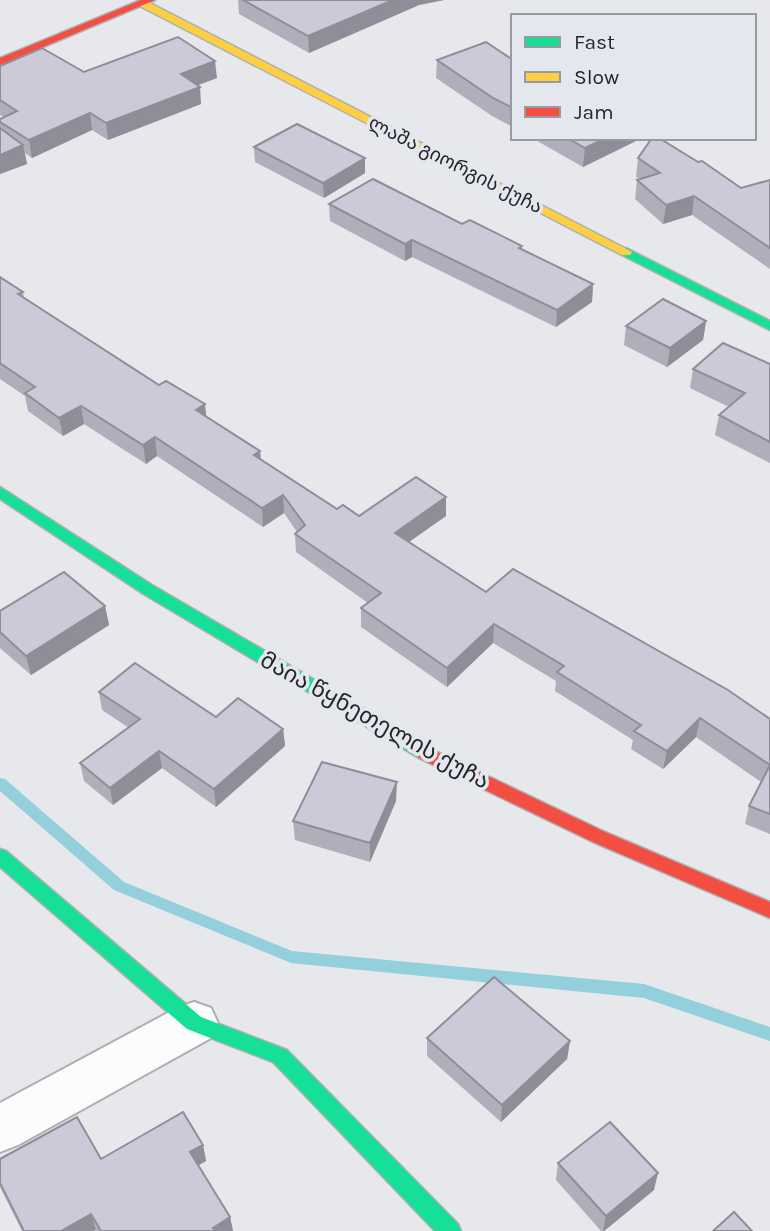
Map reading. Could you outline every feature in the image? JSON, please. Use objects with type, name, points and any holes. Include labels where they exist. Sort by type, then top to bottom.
[{"type":"street","points":[[0,62],[146,1]]},
{"type":"street","name":"ლაშა გიორგის ქუჩა","points":[[146,1],[770,326]]},
{"type":"street","name":"მაია წყნეთელის ქუჩა","points":[[0,492],[147,589],[436,759],[598,836],[770,910]]},
{"type":"street","points":[[0,856],[194,1023],[280,1056],[450,1231]]},
{"type":"street","points":[[0,1129],[194,1023]]},
{"type":"building","points":[[243,0],[393,0],[308,36]]},
{"type":"building","points":[[178,37],[215,61],[181,74],[200,87],[106,123],[90,113],[29,140],[0,122],[0,119],[17,111],[0,100],[0,66],[42,48],[84,72]]},
{"type":"building","points":[[486,42],[511,59],[511,107],[493,98],[437,60]]},
{"type":"building","points":[[297,124],[365,158],[323,183],[254,147]]},
{"type":"building","points":[[0,128],[23,145],[0,155]]},
{"type":"building","points":[[571,140],[602,140],[585,148]]},
{"type":"building","points":[[651,140],[662,140],[698,162],[702,161],[741,188],[770,180],[770,248],[694,196],[666,205],[637,180],[660,173],[638,158]]},
{"type":"building","points":[[373,179],[462,224],[470,220],[522,246],[519,248],[593,284],[557,310],[412,240],[405,244],[329,204]]},
{"type":"building","points":[[0,277],[23,292],[18,294],[159,385],[166,381],[205,404],[196,410],[260,451],[254,455],[337,509],[343,505],[359,516],[416,477],[446,497],[395,533],[486,592],[513,569],[728,690],[770,719],[770,765],[700,718],[667,751],[634,731],[641,725],[557,672],[564,666],[494,624],[447,668],[361,608],[381,593],[295,534],[305,525],[283,495],[262,508],[155,437],[143,445],[81,406],[59,418],[25,393],[35,387],[0,363]]},
{"type":"building","points":[[663,299],[706,321],[670,348],[626,326]]},
{"type":"building","points":[[723,343],[770,364],[770,442],[719,415],[745,393],[693,369]]},
{"type":"building","points":[[64,572],[105,606],[26,656],[0,632],[0,611]]},
{"type":"building","points":[[135,663],[216,717],[238,698],[283,729],[214,789],[159,751],[110,788],[80,763],[140,719],[99,692]]},
{"type":"building","points":[[322,762],[397,782],[370,843],[293,821]]},
{"type":"building","points":[[770,765],[770,814],[749,806]]},
{"type":"building","points":[[494,977],[570,1041],[502,1105],[427,1038]]},
{"type":"building","points":[[183,1112],[203,1145],[190,1152],[230,1217],[213,1228],[215,1231],[101,1231],[91,1214],[61,1231],[24,1231],[0,1183],[0,1159],[77,1117],[101,1159]]},
{"type":"building","points":[[610,1122],[658,1173],[606,1216],[558,1163]]},
{"type":"building","points":[[734,1212],[752,1231],[713,1231]]},
{"type":"waterway","points":[[0,783],[119,886],[291,957],[644,991],[770,1034]]},
{"type":"traffic: fast","points":[[626,252],[770,326]]},
{"type":"traffic: fast","points":[[0,492],[147,589],[425,753]]},
{"type":"traffic: fast","points":[[0,856],[194,1023],[280,1056],[450,1231]]},
{"type":"traffic: slow","points":[[142,3],[626,252]]},
{"type":"traffic: jam","points":[[0,62],[150,0]]},
{"type":"traffic: jam","points":[[425,753],[599,837],[770,910]]}]
